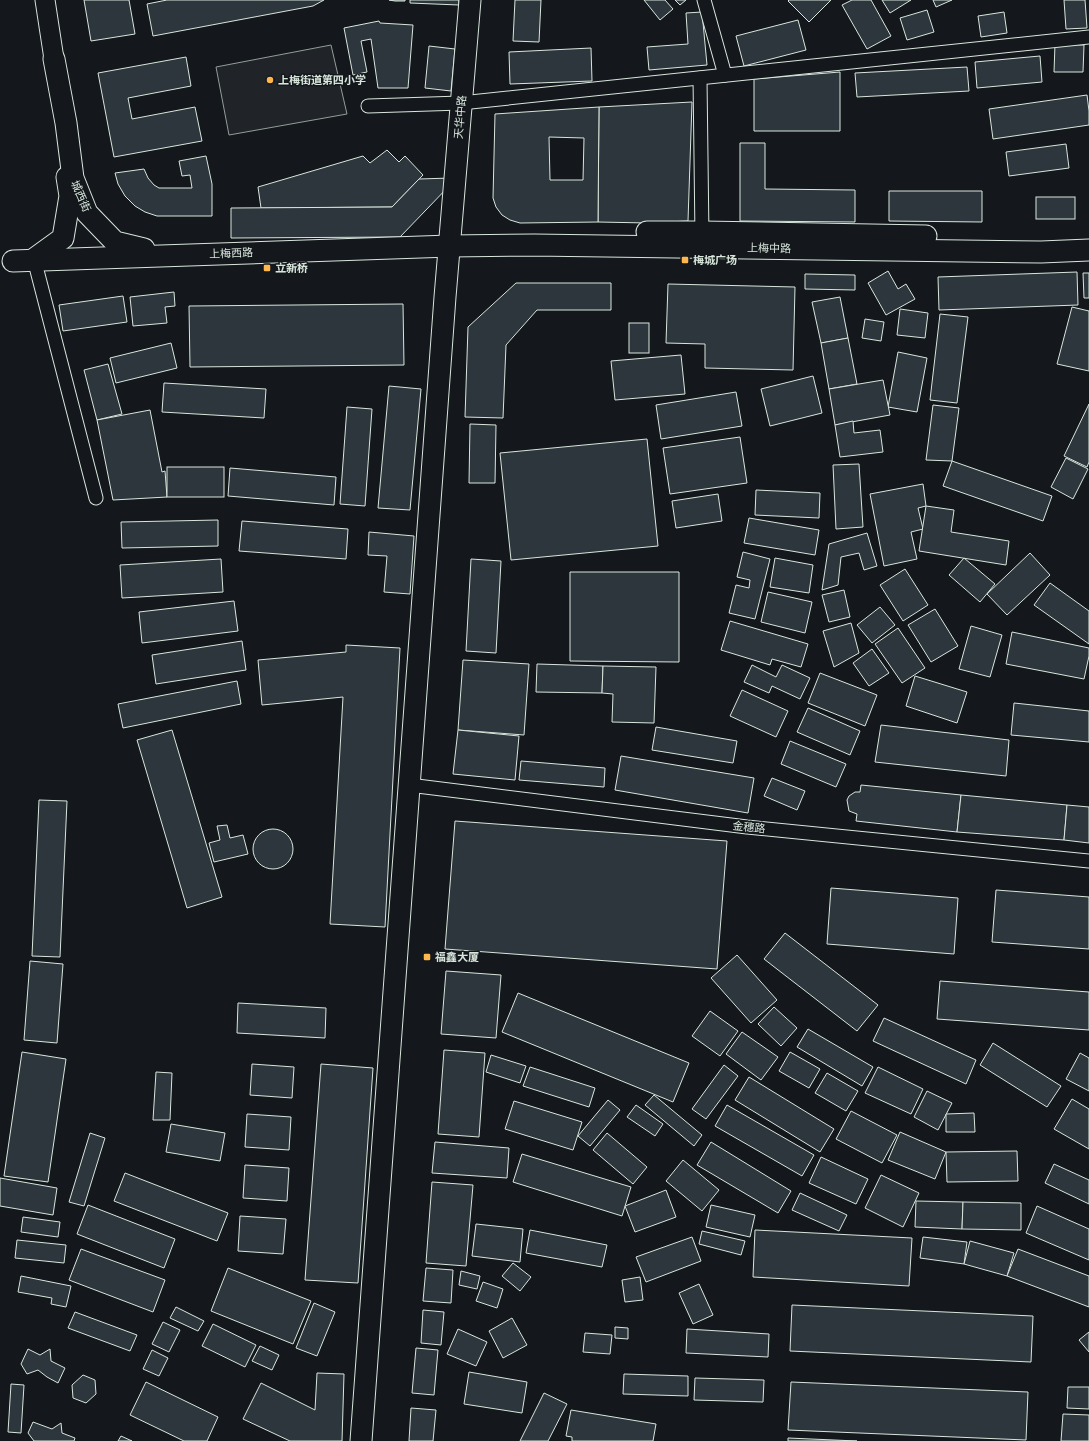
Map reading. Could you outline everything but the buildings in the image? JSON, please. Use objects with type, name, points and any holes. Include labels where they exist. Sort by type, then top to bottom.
[{"type":"main road","name":"城西街","points":[[45,0],[66,123],[73,178],[87,213],[115,242],[171,255]]},
{"type":"main road","name":"天华中路","points":[[361,1441],[450,240],[470,0]]},
{"type":"main road","name":"城西街","points":[[34,259],[63,238],[70,196],[54,59]]},
{"type":"main road","name":"上梅中路","points":[[1041,245],[1089,236]]},
{"type":"main road","name":"上梅西路","points":[[13,261],[34,259],[171,255],[450,240]]},
{"type":"main road","name":"上梅中路","points":[[450,240],[534,245],[702,240],[1041,245],[1089,250]]},
{"type":"street","points":[[704,0],[725,75]]},
{"type":"street","points":[[368,106],[461,103],[1089,37]]},
{"type":"street","points":[[700,78],[702,240]]},
{"type":"street","points":[[34,259],[96,498]]},
{"type":"street","name":"金穗路","points":[[409,785],[747,828],[1089,861]]},
{"type":"shaded area","points":[[331,45],[347,114],[229,135],[216,67]]},
{"type":"place","name":"上梅街道第四小学","points":[[270,80]]},
{"type":"place","name":"梅城广场","points":[[685,260]]},
{"type":"place","name":"立新桥","points":[[267,268]]},
{"type":"place","name":"福鑫大厦","points":[[427,957]]}]
